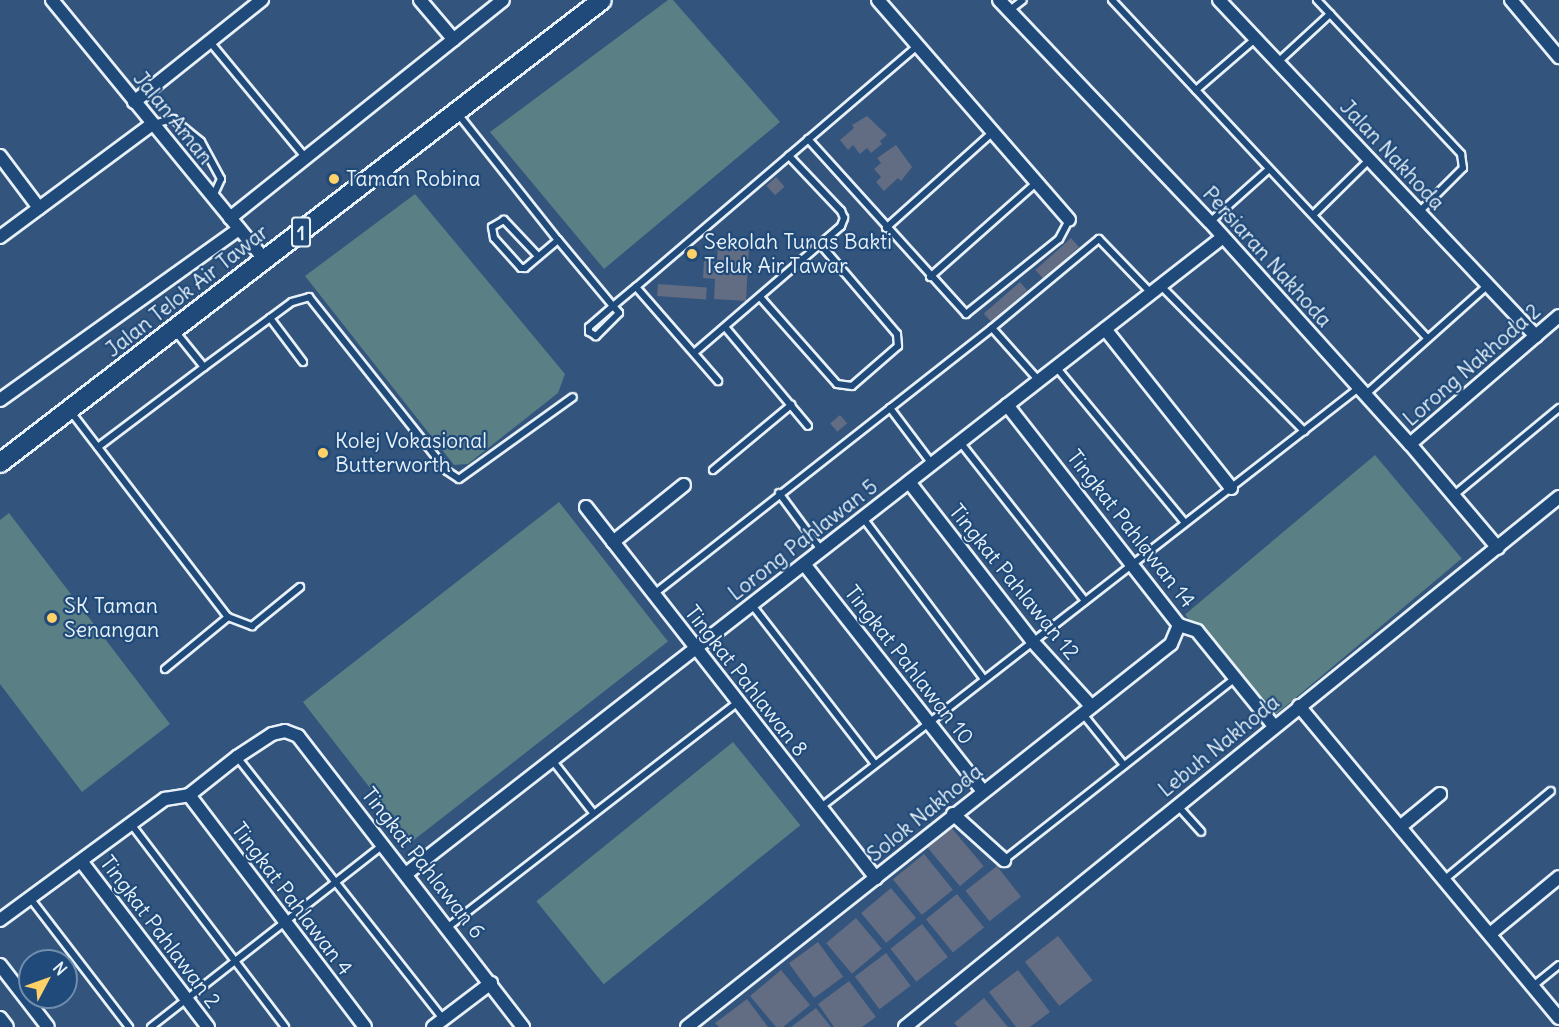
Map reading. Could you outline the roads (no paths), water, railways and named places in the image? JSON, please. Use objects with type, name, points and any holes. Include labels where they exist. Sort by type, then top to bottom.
[{"type":"main road","name":"Jalan Telok Air Tawar","points":[[0,463],[602,0]]},
{"type":"street","name":"Jalan Aman","points":[[52,0],[264,260]]},
{"type":"street","points":[[134,102],[210,42],[248,4],[262,0]]},
{"type":"street","points":[[420,0],[454,40]]},
{"type":"street","name":"Jalan Telok Air Tawar","points":[[230,218],[503,0]]},
{"type":"street","points":[[878,0],[1038,181],[1069,220]]},
{"type":"street","name":"Persiaran Nakhoda","points":[[999,0],[1210,222],[1410,444],[1498,548]]},
{"type":"street","name":"Jalan Nakhoda","points":[[1219,0],[1536,336]]},
{"type":"street","points":[[1511,0],[1559,57]]},
{"type":"street","points":[[0,237],[152,124]]},
{"type":"street","points":[[0,156],[39,208]]},
{"type":"street","name":"Jalan Telok Air Tawar","points":[[0,400],[239,230]]},
{"type":"street","name":"Lorong Pahlawan 5","points":[[406,874],[1223,237]]},
{"type":"street","name":"Lorong Nakhoda 2","points":[[1410,444],[1559,316]]},
{"type":"street","points":[[1106,328],[1231,488]]},
{"type":"street","name":"Tingkat Pahlawan 14","points":[[1007,405],[1134,563],[1179,625],[1197,631],[1274,726]]},
{"type":"street","name":"Tingkat Pahlawan 12","points":[[909,482],[1086,709]]},
{"type":"street","points":[[612,542],[684,485]]},
{"type":"street","name":"Lebuh Nakhoda","points":[[905,1027],[1176,805],[1559,497]]},
{"type":"street","name":"Tingkat Pahlawan 8","points":[[586,507],[876,878]]},
{"type":"street","name":"Tingkat Pahlawan 10","points":[[804,564],[982,790]]},
{"type":"street","name":"Solok Nakhoda","points":[[687,1027],[876,878],[982,790],[1172,644],[1179,625]]},
{"type":"street","points":[[1299,706],[1559,1017]]},
{"type":"street","name":"Tingkat Pahlawan 6","points":[[237,757],[272,734],[285,731],[298,736],[491,982],[523,1027]]},
{"type":"street","points":[[0,920],[165,799],[189,795],[237,757]]},
{"type":"street","points":[[1400,827],[1440,794]]},
{"type":"street","name":"Tingkat Pahlawan 4","points":[[189,795],[365,1027]]},
{"type":"street","points":[[953,814],[1004,860]]},
{"type":"street","name":"Tingkat Pahlawan 2","points":[[81,861],[208,1027]]},
{"type":"street","points":[[1490,934],[1559,877]]},
{"type":"street","points":[[0,965],[48,1027]]},
{"type":"street","points":[[438,1023],[491,982]]},
{"type":"street","points":[[0,1018],[7,1027]]},
{"type":"lane","points":[[1010,10],[1023,0]]},
{"type":"lane","points":[[1112,0],[1427,338]]},
{"type":"lane","points":[[1317,0],[1461,154],[1463,168],[1419,212]]},
{"type":"lane","points":[[1278,62],[1330,14]]},
{"type":"lane","points":[[1196,90],[1256,39]]},
{"type":"lane","points":[[210,42],[305,157]]},
{"type":"lane","points":[[456,111],[613,306],[618,317],[596,336],[591,335],[589,327],[613,306],[789,156],[918,44]]},
{"type":"lane","points":[[152,124],[173,119],[201,142],[221,179],[212,198]]},
{"type":"lane","points":[[886,228],[994,131]]},
{"type":"lane","points":[[808,139],[930,277],[966,314],[973,312],[1059,239],[1069,220]]},
{"type":"lane","points":[[694,353],[820,244],[844,218],[789,156]]},
{"type":"lane","points":[[1313,215],[1370,159]]},
{"type":"lane","points":[[1210,222],[1269,168]]},
{"type":"lane","points":[[930,277],[1038,181]]},
{"type":"lane","points":[[538,256],[504,220],[492,226],[494,238],[521,268],[538,256],[558,240]]},
{"type":"lane","points":[[654,594],[779,493],[992,328],[1099,239],[1156,289],[1304,431]]},
{"type":"lane","points":[[760,297],[837,384],[852,386],[898,346],[897,334],[820,244]]},
{"type":"lane","points":[[820,807],[1304,431],[1363,391],[1488,285]]},
{"type":"lane","points":[[636,287],[718,381]]},
{"type":"lane","points":[[98,447],[301,297],[309,297],[447,471],[459,479],[573,397]]},
{"type":"lane","points":[[270,318],[303,362]]},
{"type":"lane","points":[[725,327],[808,426]]},
{"type":"lane","points":[[992,328],[1039,381]]},
{"type":"lane","points":[[174,330],[204,367]]},
{"type":"lane","points":[[1056,367],[1185,523]]},
{"type":"lane","points":[[713,470],[791,405]]},
{"type":"lane","points":[[890,408],[932,464]]},
{"type":"lane","points":[[1453,497],[1559,408]]},
{"type":"lane","points":[[69,409],[228,617],[252,626],[300,587]]},
{"type":"lane","points":[[960,442],[1084,602]]},
{"type":"lane","points":[[779,493],[821,550]]},
{"type":"lane","points":[[863,518],[984,679]]},
{"type":"lane","points":[[752,605],[875,764]]},
{"type":"lane","points":[[165,669],[228,617]]},
{"type":"lane","points":[[1004,860],[1235,678]]},
{"type":"lane","points":[[448,927],[738,702]]},
{"type":"lane","points":[[1086,709],[1124,765]]},
{"type":"lane","points":[[237,757],[335,883],[438,1023]]},
{"type":"lane","points":[[552,760],[594,813]]},
{"type":"lane","points":[[1444,880],[1551,791]]},
{"type":"lane","points":[[1176,805],[1201,832]]},
{"type":"lane","points":[[131,824],[285,1027]]},
{"type":"lane","points":[[151,1027],[383,845]]},
{"type":"lane","points":[[30,898],[129,1027]]},
{"type":"lane","points":[[1533,986],[1559,965]]},
{"type":"place","name":"Taman Robina","points":[[334,179]]},
{"type":"place","name":"Sekolah Tunas Bakti Teluk Air Tawar","points":[[692,254]]},
{"type":"place","name":"Kolej Vokasional Butterworth","points":[[323,453]]},
{"type":"place","name":"SK Taman Senangan","points":[[52,618]]}]
